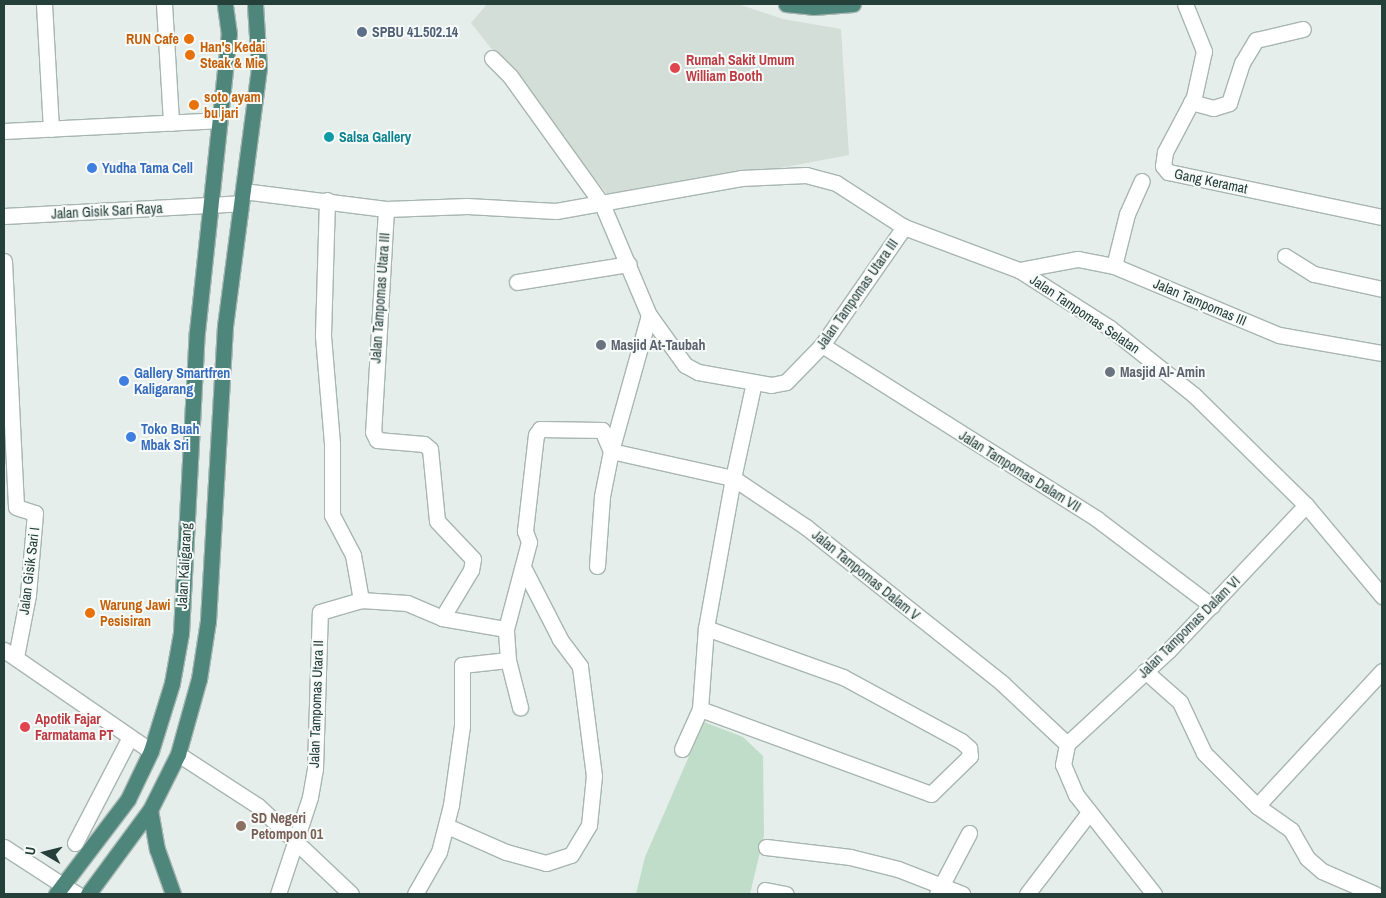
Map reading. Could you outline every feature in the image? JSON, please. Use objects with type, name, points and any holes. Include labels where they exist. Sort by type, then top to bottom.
[{"type":"highway","name":"Jalan Kaligarang","points":[[60,890],[128,799],[151,751],[172,683],[181,633],[197,332],[229,34],[225,4]]},
{"type":"highway","name":"Jalan Kaligarang","points":[[88,894],[150,810],[178,754],[199,679],[212,563],[225,326],[259,68],[255,4]]},
{"type":"highway","points":[[786,4],[813,7],[853,4]]},
{"type":"highway","points":[[184,566],[212,563]]},
{"type":"highway","points":[[150,810],[157,849],[173,894]]},
{"type":"street","points":[[44,4],[51,129]]},
{"type":"street","points":[[164,4],[171,122]]},
{"type":"street","name":"Gang Keramat","points":[[1186,4],[1204,51],[1191,102],[1165,152],[1163,166],[1168,172],[1382,217]]},
{"type":"street","points":[[1191,102],[1213,108],[1228,103],[1242,63],[1256,40],[1303,29]]},
{"type":"street","points":[[492,58],[510,76],[602,204]]},
{"type":"street","points":[[4,131],[220,120]]},
{"type":"street","name":"Jalan Tampomas Utara III","points":[[242,197],[327,200],[386,208],[467,206],[556,211],[741,178],[806,175],[836,184],[904,227],[822,345],[786,382],[771,385],[698,372],[684,365],[649,315],[602,204]]},
{"type":"street","points":[[1114,266],[1127,214],[1142,180]]},
{"type":"street","points":[[211,205],[242,197]]},
{"type":"street","points":[[327,200],[323,336],[332,444],[332,515],[353,555],[361,600],[407,603],[442,618],[506,629]]},
{"type":"street","name":"Jalan Gisik Sari Raya","points":[[4,216],[211,205]]},
{"type":"street","name":"Jalan Tampomas Utara III","points":[[386,208],[375,387],[374,438],[424,444],[430,449],[437,521],[473,559],[442,618]]},
{"type":"street","name":"Jalan Tampomas Selatan","points":[[904,227],[1019,270],[1110,328],[1194,395],[1306,505],[1382,596]]},
{"type":"street","points":[[1285,256],[1314,274],[1382,289]]},
{"type":"street","name":"Jalan Tampomas III","points":[[1019,270],[1078,259],[1114,266],[1279,335],[1382,353]]},
{"type":"street","name":"Jalan Gisik Sari I","points":[[4,261],[8,412],[16,507],[35,513],[28,595],[10,653]]},
{"type":"street","points":[[518,282],[629,264]]},
{"type":"street","points":[[597,566],[611,451],[649,315]]},
{"type":"street","name":"Jalan Tampomas Dalam VII","points":[[822,345],[1097,519],[1212,606]]},
{"type":"street","points":[[682,749],[700,709],[706,628],[754,382]]},
{"type":"street","points":[[520,707],[508,660],[506,629],[524,569],[538,431],[548,427],[602,430],[611,451]]},
{"type":"street","points":[[611,451],[734,478]]},
{"type":"street","name":"Jalan Tampomas Dalam V","points":[[734,478],[821,539],[1002,684],[1067,744]]},
{"type":"street","name":"Jalan Tampomas Dalam VI","points":[[1067,744],[1212,606],[1306,505]]},
{"type":"street","points":[[447,826],[506,852],[546,863],[571,855],[589,825],[594,776],[580,666],[560,639],[524,569]]},
{"type":"street","name":"Jalan Tampomas Utara II","points":[[278,894],[310,797],[316,756],[320,612],[361,600]]},
{"type":"street","points":[[700,709],[931,794],[970,756],[969,748],[961,741],[843,677],[706,628]]},
{"type":"street","points":[[10,653],[151,751]]},
{"type":"street","points":[[415,894],[439,852],[447,826],[462,726],[462,665],[508,660]]},
{"type":"street","points":[[1145,671],[1180,702],[1204,753],[1257,806],[1291,830],[1307,858],[1322,871],[1375,894]]},
{"type":"street","points":[[1257,806],[1382,671]]},
{"type":"street","points":[[75,842],[130,737]]},
{"type":"street","points":[[1067,744],[1063,765],[1088,814],[1154,894]]},
{"type":"street","points":[[178,754],[245,796],[295,840],[351,894]]},
{"type":"street","points":[[1028,894],[1088,814]]},
{"type":"street","points":[[939,889],[969,833]]},
{"type":"street","points":[[4,847],[60,890],[77,894]]},
{"type":"street","points":[[766,847],[850,857],[939,889],[962,894]]},
{"type":"street","points":[[765,890],[786,894]]},
{"type":"shaded area","name":"Rumah Sakit Umum William Booth","points":[[487,4],[738,4],[783,19],[841,29],[849,155],[612,200],[471,23]]},
{"type":"green space","points":[[704,722],[743,737],[763,756],[764,835],[750,894],[636,894],[645,857]]},
{"type":"place","name":"SPBU 41.502.14","points":[[362,32]]},
{"type":"place","name":"RUN Cafe","points":[[189,39]]},
{"type":"place","name":"Han's Kedai Steak & Mie","points":[[190,55]]},
{"type":"place","name":"Rumah Sakit Umum William Booth","points":[[675,68]]},
{"type":"place","name":"soto ayam bu jari","points":[[194,105]]},
{"type":"place","name":"Salsa Gallery","points":[[329,137]]},
{"type":"place","name":"Yudha Tama Cell","points":[[92,168]]},
{"type":"place","name":"Masjid At-Taubah","points":[[601,345]]},
{"type":"place","name":"Masjid Al- Amin","points":[[1110,372]]},
{"type":"place","name":"Gallery Smartfren Kaligarang","points":[[124,381]]},
{"type":"place","name":"Toko Buah Mbak Sri","points":[[131,437]]},
{"type":"place","name":"Warung Jawi Pesisiran","points":[[90,613]]},
{"type":"place","name":"Apotik Fajar Farmatama PT","points":[[25,727]]},
{"type":"place","name":"SD Negeri Petompon 01","points":[[241,826]]}]
